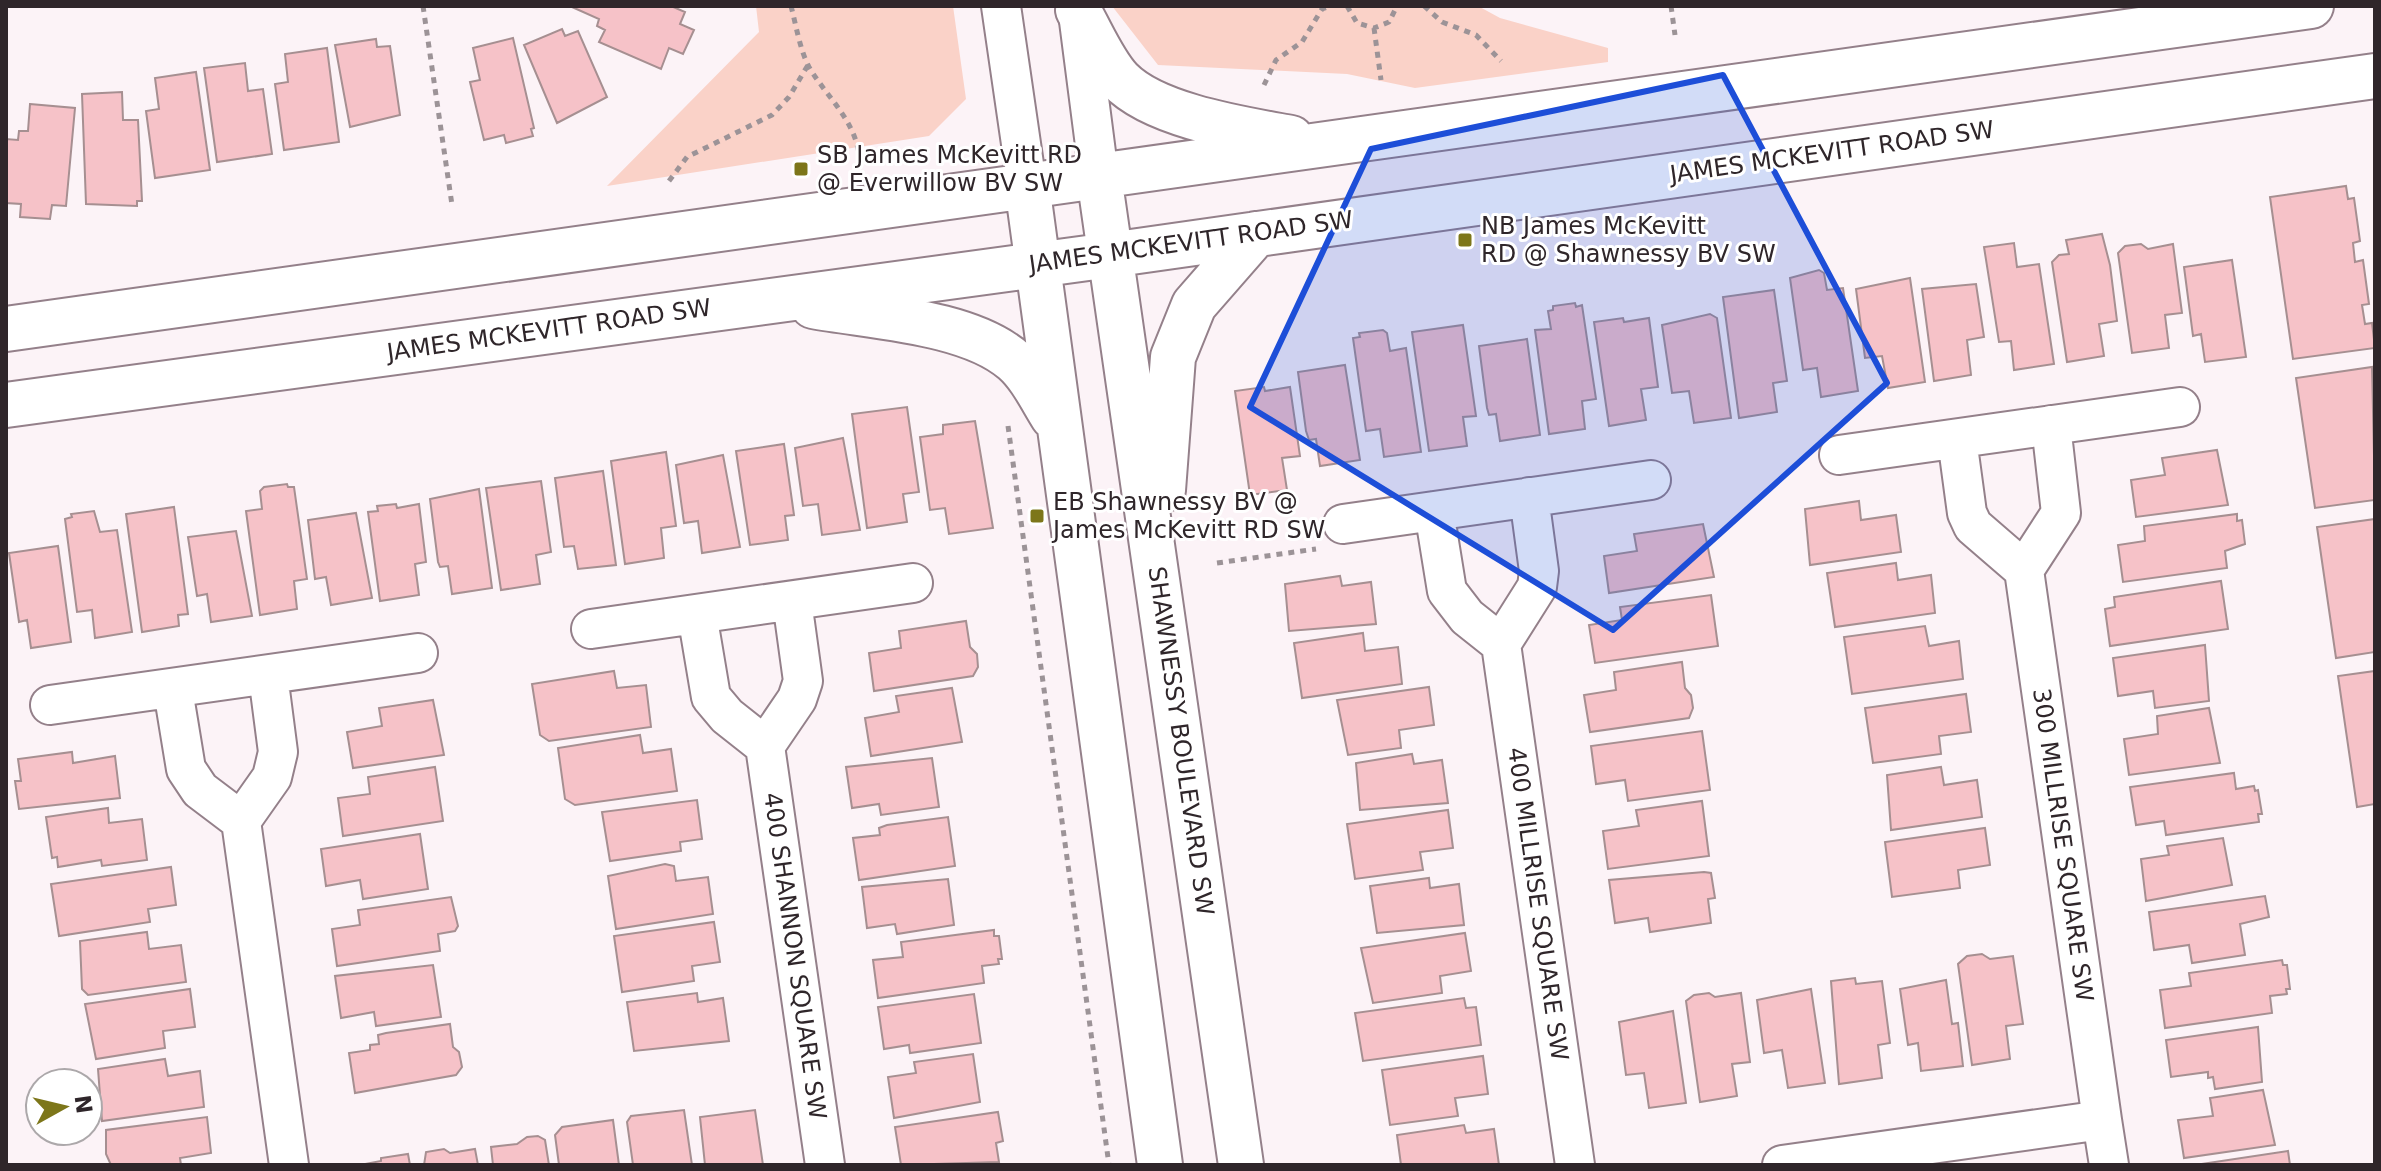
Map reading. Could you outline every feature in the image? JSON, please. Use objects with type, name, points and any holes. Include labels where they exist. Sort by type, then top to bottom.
[{"type":"main road","points":[[6,329],[2311,6]]},
{"type":"main road","points":[[1078,8],[1119,79],[1143,97],[1211,121],[1325,144]]},
{"type":"main road","name":"JAMES MCKEVITT ROAD SW","points":[[6,405],[1110,255],[2375,76]]},
{"type":"main road","name":"SHAWNESSY BOULEVARD SW","points":[[1099,176],[1241,1165]]},
{"type":"main road","points":[[1027,185],[1159,1162]]},
{"type":"main road","points":[[1156,560],[1173,357],[1194,305],[1256,234]]},
{"type":"main road","points":[[775,300],[947,331],[991,344],[1029,378],[1060,429]]},
{"type":"street","points":[[1001,6],[1027,185]]},
{"type":"street","points":[[1078,8],[1099,176]]},
{"type":"street","points":[[1839,455],[2180,407]]},
{"type":"street","points":[[1957,439],[1967,513],[1973,526],[2024,570],[2061,513],[2051,425]]},
{"type":"street","points":[[1343,524],[1651,480]]},
{"type":"street","points":[[1434,511],[1447,591],[1461,611],[1501,644],[1537,587],[1539,571],[1529,497]]},
{"type":"street","name":"300 MILLRISE SQUARE SW","points":[[2024,570],[2109,1165]]},
{"type":"street","points":[[591,629],[913,583]]},
{"type":"street","points":[[697,614],[711,697],[727,716],[765,746],[797,699],[803,681],[792,601]]},
{"type":"street","name":"400 MILLRISE SQUARE SW","points":[[1501,644],[1575,1165]]},
{"type":"street","points":[[50,705],[418,653]]},
{"type":"street","points":[[268,675],[278,752],[272,777],[241,821],[289,1165]]},
{"type":"street","points":[[173,690],[186,769],[200,790],[241,821]]},
{"type":"street","name":"400 SHANNON SQUARE SW","points":[[765,746],[825,1165]]},
{"type":"street","points":[[1782,1165],[2102,1120]]},
{"type":"path","points":[[423,6],[452,205]]},
{"type":"path","points":[[791,6],[808,65],[839,107],[857,139],[859,154]]},
{"type":"path","points":[[1264,85],[1276,60],[1302,42],[1322,9],[1330,6]]},
{"type":"path","points":[[1347,6],[1357,23],[1374,28],[1389,22],[1397,6]]},
{"type":"path","points":[[1424,6],[1442,22],[1476,35],[1501,61]]},
{"type":"path","points":[[1671,6],[1675,35]]},
{"type":"path","points":[[1374,28],[1381,80]]},
{"type":"path","points":[[669,181],[687,157],[772,115],[789,97],[808,65]]},
{"type":"path","points":[[1007,421],[1109,1165]]},
{"type":"path","points":[[1217,563],[1330,547],[1343,524]]},
{"type":"highlighted area","points":[[1723,75],[1887,383],[1613,630],[1250,407],[1371,149]]},
{"type":"shaded area","points":[[756,6],[953,6],[966,99],[929,136],[607,186],[759,32]]},
{"type":"shaded area","points":[[1112,6],[1478,6],[1500,18],[1608,48],[1608,62],[1415,88],[1347,74],[1158,65]]},
{"type":"building","points":[[671,6],[685,12],[680,24],[694,30],[683,54],[669,48],[661,69],[599,42],[605,30],[597,26],[599,19],[572,7]]},
{"type":"building","points":[[562,29],[565,36],[578,31],[607,97],[557,123],[524,45]]},
{"type":"building","points":[[513,38],[534,128],[531,129],[533,136],[506,143],[504,135],[484,140],[470,82],[480,80],[473,48]]},
{"type":"building","points":[[376,39],[377,47],[390,46],[400,115],[350,127],[335,45]]},
{"type":"building","points":[[327,48],[339,142],[284,150],[275,84],[288,82],[285,54]]},
{"type":"building","points":[[245,63],[248,91],[263,89],[272,154],[217,162],[204,68]]},
{"type":"building","points":[[196,72],[210,170],[155,178],[146,111],[159,109],[155,78]]},
{"type":"building","points":[[122,92],[123,120],[138,120],[142,201],[137,201],[137,206],[86,204],[82,94]]},
{"type":"building","points":[[30,104],[75,108],[66,206],[52,205],[50,219],[20,217],[21,204],[6,203],[6,139],[18,140],[19,131],[28,131]]},
{"type":"building","points":[[2346,186],[2348,199],[2354,198],[2360,241],[2353,243],[2355,262],[2363,260],[2369,304],[2362,305],[2365,324],[2372,323],[2375,348],[2293,359],[2270,197]]},
{"type":"building","points":[[2102,234],[2110,265],[2117,321],[2099,324],[2104,356],[2067,362],[2052,262],[2059,255],[2069,254],[2066,240]]},
{"type":"building","points":[[2014,243],[2017,267],[2039,264],[2054,364],[2014,370],[2011,341],[1999,342],[1984,247]]},
{"type":"building","points":[[2141,244],[2148,249],[2173,244],[2182,313],[2165,315],[2169,348],[2132,353],[2118,253],[2125,246]]},
{"type":"building","points":[[2232,260],[2246,357],[2205,362],[2201,334],[2193,336],[2184,267]]},
{"type":"building","points":[[1819,270],[1824,273],[1827,290],[1843,288],[1858,391],[1821,397],[1817,368],[1803,370],[1790,278]]},
{"type":"building","points":[[1910,278],[1925,382],[1888,388],[1882,356],[1865,358],[1856,289]]},
{"type":"building","points":[[1976,284],[1984,337],[1967,340],[1971,375],[1934,381],[1922,289]]},
{"type":"building","points":[[1774,290],[1787,381],[1773,383],[1777,412],[1739,418],[1723,297]]},
{"type":"building","points":[[1575,303],[1576,307],[1582,305],[1596,399],[1582,401],[1585,429],[1549,434],[1535,330],[1551,329],[1548,311],[1553,310],[1553,306]]},
{"type":"building","points":[[1710,314],[1717,318],[1731,418],[1694,423],[1689,391],[1672,393],[1662,325]]},
{"type":"building","points":[[1623,318],[1624,322],[1649,318],[1658,387],[1641,389],[1646,420],[1609,426],[1594,322]]},
{"type":"building","points":[[1463,325],[1476,416],[1463,417],[1467,446],[1429,451],[1412,332]]},
{"type":"building","points":[[1383,330],[1387,333],[1390,351],[1406,348],[1421,452],[1384,457],[1380,429],[1366,431],[1353,338],[1360,337],[1359,333]]},
{"type":"building","points":[[1527,339],[1540,435],[1500,441],[1496,414],[1489,415],[1487,408],[1479,346]]},
{"type":"building","points":[[1345,365],[1360,460],[1320,466],[1316,439],[1309,440],[1306,431],[1298,372]]},
{"type":"building","points":[[2372,367],[2375,500],[2315,508],[2296,378]]},
{"type":"building","points":[[1264,387],[1265,391],[1290,387],[1300,456],[1282,458],[1287,490],[1250,495],[1235,391]]},
{"type":"building","points":[[907,407],[919,492],[903,494],[907,522],[867,528],[852,414]]},
{"type":"building","points":[[975,421],[993,528],[949,534],[945,508],[930,510],[920,437],[943,434],[943,425]]},
{"type":"building","points":[[843,438],[860,530],[822,535],[818,504],[803,506],[795,448]]},
{"type":"building","points":[[784,444],[794,515],[785,516],[788,540],[750,545],[736,451]]},
{"type":"building","points":[[2217,450],[2228,505],[2136,517],[2131,480],[2165,475],[2162,458]]},
{"type":"building","points":[[666,452],[676,526],[661,528],[664,558],[625,564],[611,461]]},
{"type":"building","points":[[723,455],[740,547],[702,553],[698,521],[684,523],[676,465]]},
{"type":"building","points":[[603,471],[616,565],[578,569],[574,546],[564,547],[555,478]]},
{"type":"building","points":[[541,481],[551,552],[536,555],[540,584],[501,590],[486,488]]},
{"type":"building","points":[[287,484],[294,487],[307,579],[294,581],[297,609],[260,615],[246,511],[262,509],[260,491],[264,487]]},
{"type":"building","points":[[479,489],[492,588],[452,594],[448,566],[440,567],[438,562],[430,499]]},
{"type":"building","points":[[1859,501],[1861,520],[1896,515],[1901,552],[1810,565],[1805,509]]},
{"type":"building","points":[[396,504],[397,508],[419,504],[426,562],[415,564],[419,595],[380,601],[368,512],[378,511],[377,506]]},
{"type":"building","points":[[174,507],[188,614],[178,615],[179,626],[142,632],[126,514]]},
{"type":"building","points":[[94,511],[100,532],[117,530],[132,632],[95,638],[92,610],[77,612],[65,519],[72,517],[71,514]]},
{"type":"building","points":[[356,513],[372,598],[331,605],[326,577],[315,579],[308,520]]},
{"type":"building","points":[[2237,514],[2237,521],[2242,520],[2245,544],[2225,551],[2227,568],[2123,582],[2118,545],[2145,541],[2144,526]]},
{"type":"building","points":[[2375,519],[2375,652],[2336,658],[2317,527]]},
{"type":"building","points":[[1703,524],[1714,577],[1609,593],[1604,556],[1637,551],[1634,534]]},
{"type":"building","points":[[236,531],[252,616],[211,622],[207,594],[197,596],[188,537]]},
{"type":"building","points":[[58,546],[71,642],[31,648],[27,620],[19,622],[9,553]]},
{"type":"building","points":[[1896,563],[1898,580],[1931,575],[1935,613],[1835,627],[1827,573]]},
{"type":"building","points":[[1340,576],[1342,586],[1371,582],[1376,624],[1289,631],[1285,584]]},
{"type":"building","points":[[2221,581],[2228,629],[2110,646],[2105,609],[2115,607],[2114,597]]},
{"type":"building","points":[[1711,595],[1718,646],[1595,663],[1589,625],[1622,620],[1620,607]]},
{"type":"building","points":[[966,621],[970,647],[977,654],[978,667],[973,676],[874,691],[869,653],[901,648],[899,631]]},
{"type":"building","points":[[1925,626],[1929,646],[1959,641],[1963,679],[1852,694],[1844,637]]},
{"type":"building","points":[[1363,633],[1365,651],[1398,647],[1402,684],[1302,698],[1294,643]]},
{"type":"building","points":[[2205,645],[2209,701],[2155,708],[2153,691],[2118,696],[2113,658]]},
{"type":"building","points":[[1682,662],[1685,688],[1691,695],[1693,708],[1689,718],[1590,732],[1584,695],[1616,690],[1614,672]]},
{"type":"building","points":[[614,671],[617,688],[646,685],[651,727],[549,741],[540,735],[532,684]]},
{"type":"building","points":[[2375,671],[2375,804],[2357,807],[2338,676]]},
{"type":"building","points":[[1429,687],[1434,725],[1399,730],[1401,748],[1348,755],[1337,700]]},
{"type":"building","points":[[952,688],[962,742],[871,756],[865,718],[899,712],[896,696]]},
{"type":"building","points":[[1966,694],[1971,732],[1939,736],[1941,754],[1873,763],[1865,708]]},
{"type":"building","points":[[433,700],[444,755],[353,768],[347,732],[382,726],[379,708]]},
{"type":"building","points":[[2209,708],[2220,763],[2129,775],[2124,739],[2158,734],[2157,716]]},
{"type":"building","points":[[1702,731],[1710,790],[1628,801],[1625,780],[1596,784],[1591,746]]},
{"type":"building","points":[[640,735],[643,753],[671,749],[677,791],[575,805],[565,799],[558,748]]},
{"type":"building","points":[[72,752],[73,763],[115,756],[120,798],[19,809],[15,781],[21,781],[18,759]]},
{"type":"building","points":[[1412,754],[1414,764],[1442,760],[1448,803],[1360,810],[1356,763]]},
{"type":"building","points":[[932,758],[939,807],[881,815],[879,804],[852,808],[846,767]]},
{"type":"building","points":[[435,767],[443,821],[343,836],[338,798],[370,794],[368,777]]},
{"type":"building","points":[[1941,767],[1944,785],[1977,780],[1982,817],[1891,830],[1887,775]]},
{"type":"building","points":[[2234,773],[2236,789],[2254,786],[2255,791],[2258,790],[2262,814],[2258,814],[2259,822],[2166,835],[2164,821],[2136,825],[2130,787]]},
{"type":"building","points":[[697,800],[702,839],[680,842],[681,851],[610,861],[602,812]]},
{"type":"building","points":[[1702,801],[1709,856],[1608,869],[1603,831],[1639,826],[1636,810]]},
{"type":"building","points":[[108,808],[109,823],[142,819],[147,860],[102,866],[101,860],[58,867],[57,857],[52,858],[46,817]]},
{"type":"building","points":[[1448,810],[1453,848],[1420,852],[1423,870],[1355,879],[1347,824]]},
{"type":"building","points":[[948,817],[955,866],[859,880],[853,838],[880,835],[879,828],[887,825]]},
{"type":"building","points":[[1985,828],[1990,865],[1958,870],[1960,888],[1892,897],[1885,842]]},
{"type":"building","points":[[420,834],[428,889],[363,899],[360,880],[326,886],[321,849]]},
{"type":"building","points":[[2223,838],[2232,885],[2146,901],[2141,859],[2169,855],[2167,846]]},
{"type":"building","points":[[665,864],[674,866],[676,881],[708,877],[713,914],[616,929],[608,876]]},
{"type":"building","points":[[171,867],[176,905],[148,909],[150,922],[59,936],[51,884]]},
{"type":"building","points":[[1711,873],[1715,898],[1708,899],[1711,923],[1650,932],[1648,918],[1615,923],[1609,880]]},
{"type":"building","points":[[1429,878],[1430,888],[1459,884],[1464,925],[1377,933],[1370,886]]},
{"type":"building","points":[[948,879],[954,925],[897,934],[895,924],[867,928],[862,887]]},
{"type":"building","points":[[2265,896],[2269,917],[2240,924],[2245,955],[2192,963],[2189,945],[2154,950],[2149,912]]},
{"type":"building","points":[[451,897],[458,926],[455,931],[438,934],[440,951],[337,966],[332,929],[360,925],[358,910]]},
{"type":"building","points":[[714,922],[720,962],[692,966],[694,981],[622,992],[614,936]]},
{"type":"building","points":[[994,930],[994,936],[999,936],[1002,959],[998,959],[999,964],[982,966],[984,983],[878,998],[873,960],[903,957],[901,942]]},
{"type":"building","points":[[147,932],[149,949],[181,945],[186,982],[88,995],[82,989],[80,941]]},
{"type":"building","points":[[1465,933],[1471,971],[1440,976],[1442,993],[1373,1003],[1361,948]]},
{"type":"building","points":[[1982,954],[1990,959],[2013,956],[2023,1024],[2006,1026],[2010,1059],[1972,1065],[1958,964],[1967,956]]},
{"type":"building","points":[[2282,960],[2283,965],[2287,965],[2290,989],[2286,989],[2287,994],[2270,996],[2272,1013],[2165,1028],[2160,990],[2191,986],[2189,973]]},
{"type":"building","points":[[433,965],[441,1017],[376,1026],[374,1012],[341,1018],[335,976]]},
{"type":"building","points":[[1855,978],[1856,984],[1882,981],[1890,1043],[1878,1045],[1882,1078],[1839,1084],[1831,981]]},
{"type":"building","points":[[1946,980],[1952,1024],[1958,1023],[1963,1066],[1921,1071],[1918,1043],[1908,1045],[1900,989]]},
{"type":"building","points":[[190,989],[195,1027],[163,1031],[165,1048],[96,1059],[85,1004]]},
{"type":"building","points":[[1811,989],[1825,1083],[1788,1088],[1782,1050],[1764,1053],[1757,1000]]},
{"type":"building","points":[[697,993],[698,1002],[723,998],[729,1041],[634,1051],[627,1002]]},
{"type":"building","points":[[1709,993],[1715,997],[1741,993],[1750,1062],[1732,1064],[1737,1096],[1700,1102],[1686,1001],[1694,995]]},
{"type":"building","points":[[974,994],[981,1043],[910,1053],[909,1045],[884,1049],[878,1007]]},
{"type":"building","points":[[1464,998],[1466,1008],[1476,1007],[1481,1045],[1363,1061],[1355,1013]]},
{"type":"building","points":[[1673,1011],[1686,1103],[1649,1108],[1644,1073],[1626,1075],[1619,1022]]},
{"type":"building","points":[[450,1024],[453,1047],[459,1052],[462,1067],[456,1075],[355,1093],[349,1053],[370,1050],[370,1045],[379,1044],[378,1035]]},
{"type":"building","points":[[2258,1027],[2262,1082],[2215,1089],[2213,1077],[2208,1078],[2208,1072],[2171,1077],[2166,1040]]},
{"type":"building","points":[[973,1054],[980,1102],[894,1118],[888,1077],[916,1073],[914,1062]]},
{"type":"building","points":[[1483,1056],[1488,1094],[1455,1098],[1458,1116],[1390,1125],[1382,1070]]},
{"type":"building","points":[[165,1059],[168,1076],[200,1071],[204,1107],[104,1121],[104,1068]]},
{"type":"building","points":[[2263,1090],[2275,1145],[2184,1158],[2178,1120],[2213,1116],[2210,1098]]},
{"type":"building","points":[[684,1110],[692,1165],[633,1165],[627,1122],[631,1116]]},
{"type":"building","points":[[755,1110],[763,1165],[705,1165],[700,1117]]},
{"type":"building","points":[[998,1112],[1003,1141],[996,1143],[999,1162],[901,1165],[895,1127]]},
{"type":"building","points":[[207,1117],[211,1153],[180,1158],[181,1165],[111,1165],[106,1154],[106,1130]]},
{"type":"building","points":[[613,1120],[619,1165],[559,1165],[555,1135],[562,1127]]},
{"type":"building","points":[[1464,1125],[1466,1133],[1494,1129],[1499,1165],[1401,1165],[1397,1135]]},
{"type":"building","points":[[538,1136],[545,1140],[549,1165],[493,1165],[491,1147],[517,1144],[527,1137]]},
{"type":"building","points":[[444,1149],[450,1153],[475,1149],[478,1165],[424,1165],[426,1152]]},
{"type":"building","points":[[2288,1151],[2290,1165],[2195,1165]]},
{"type":"building","points":[[408,1154],[410,1165],[360,1165],[381,1161],[381,1158]]},
{"type":"place","name":"SB James McKevitt RD @ Everwillow BV SW","points":[[801,169]]},
{"type":"place","name":"NB James McKevitt RD @ Shawnessy BV SW","points":[[1465,240]]},
{"type":"place","name":"EB Shawnessy BV @ James McKevitt RD SW","points":[[1037,516]]}]
